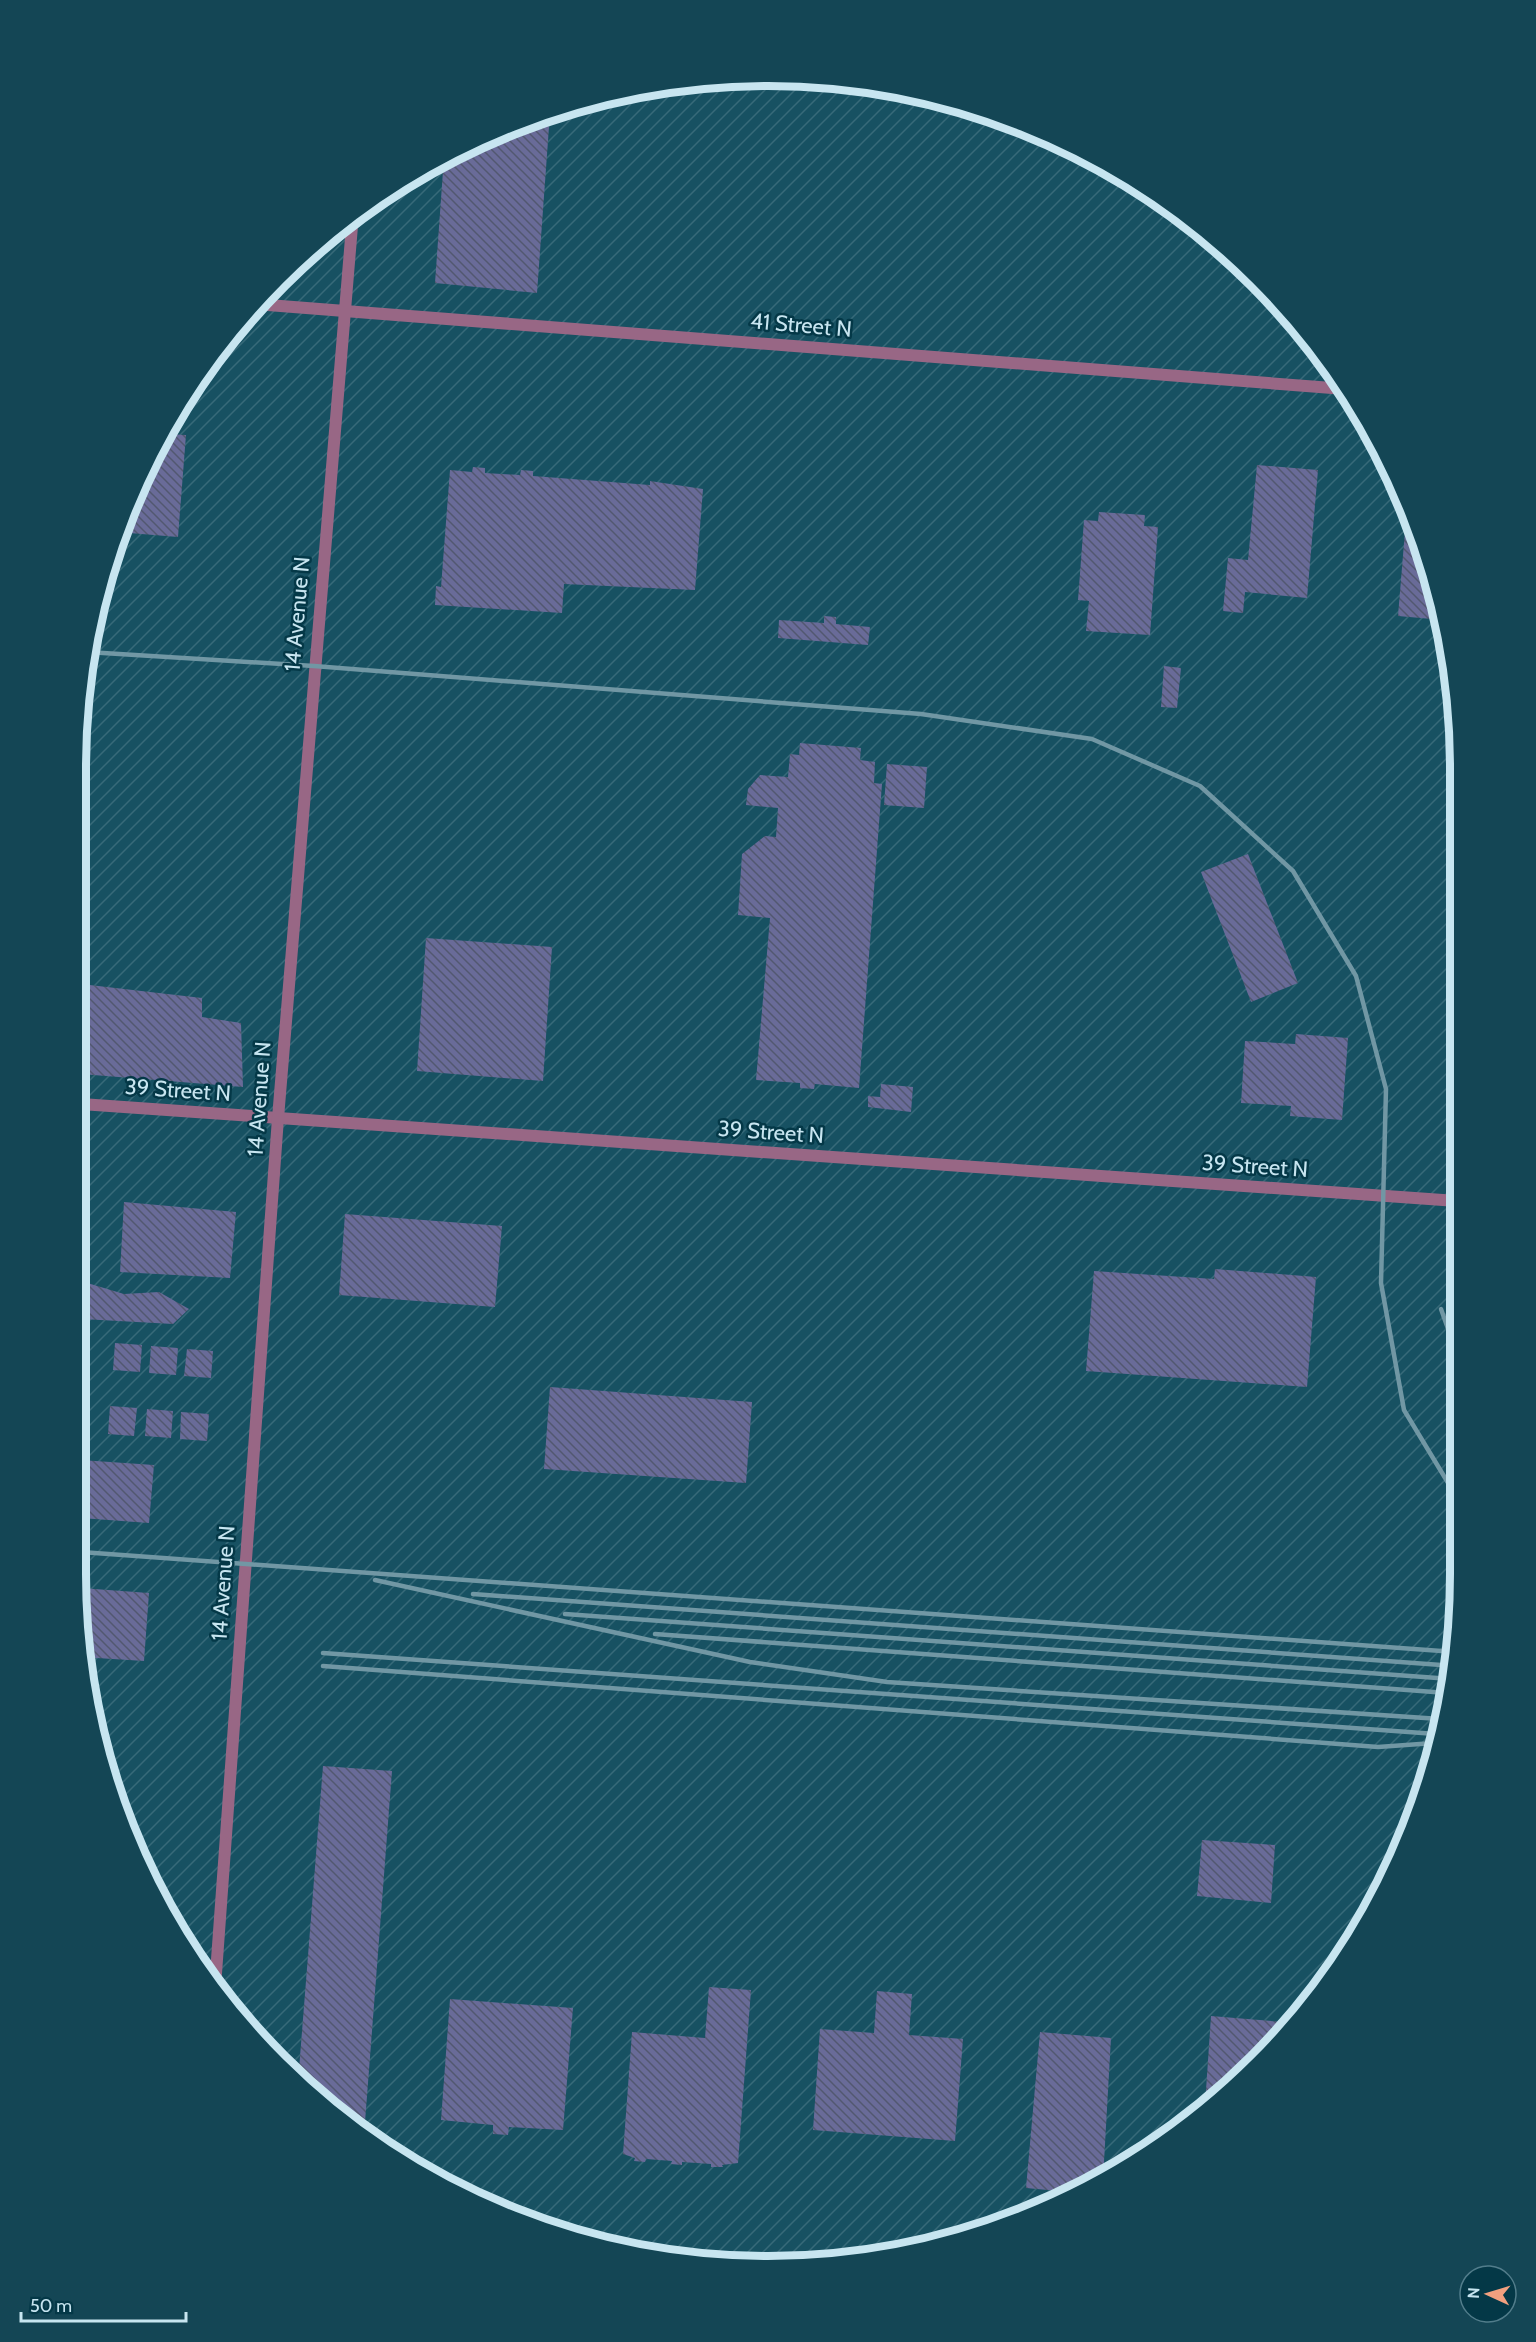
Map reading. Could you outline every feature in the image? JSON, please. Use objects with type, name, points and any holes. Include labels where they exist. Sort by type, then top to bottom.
[{"type":"street","name":"14 Avenue N","points":[[216,1974],[278,1118],[352,228]]},
{"type":"street","name":"41 Street N","points":[[267,305],[1334,388]]},
{"type":"street","name":"39 Street N","points":[[86,1104],[1450,1201]]},
{"type":"shaded area","points":[[723,87],[813,87],[857,91],[945,109],[987,122],[1029,137],[1109,177],[1147,201],[1218,255],[1251,285],[1309,353],[1359,427],[1380,466],[1399,507],[1427,591],[1445,679],[1449,723],[1450,1574],[1445,1663],[1427,1751],[1399,1835],[1359,1915],[1335,1953],[1281,2024],[1251,2057],[1218,2087],[1147,2141],[1109,2165],[1029,2205],[945,2233],[857,2251],[813,2255],[723,2255],[679,2251],[635,2243],[549,2220],[507,2205],[466,2186],[389,2141],[318,2087],[285,2057],[227,1989],[177,1915],[137,1835],[109,1751],[91,1663],[87,1619],[86,768],[91,679],[109,591],[137,507],[177,427],[201,389],[255,318],[285,285],[353,227],[427,177],[466,156],[507,137],[591,109],[679,91]]},
{"type":"building","points":[[549,122],[537,293],[435,283],[443,168],[507,137]]},
{"type":"building","points":[[173,434],[186,435],[178,537],[128,533],[137,507]]},
{"type":"building","points":[[1257,465],[1318,470],[1307,598],[1245,592],[1243,613],[1223,611],[1228,558],[1248,560]]},
{"type":"building","points":[[473,467],[485,468],[485,473],[520,475],[521,470],[533,471],[533,476],[650,485],[650,481],[703,489],[695,590],[564,584],[562,613],[435,605],[436,586],[441,587],[450,470],[472,472]]},
{"type":"building","points":[[1099,512],[1145,515],[1144,526],[1158,527],[1150,635],[1086,631],[1089,601],[1078,600],[1084,520],[1098,521]]},
{"type":"building","points":[[1405,525],[1427,591],[1433,619],[1398,616]]},
{"type":"building","points":[[824,616],[836,617],[836,624],[870,627],[868,645],[778,638],[779,620],[824,623]]},
{"type":"building","points":[[1164,666],[1181,668],[1177,708],[1161,707]]},
{"type":"building","points":[[800,743],[861,748],[860,760],[875,762],[874,783],[882,784],[859,1088],[815,1084],[814,1089],[800,1088],[800,1083],[756,1080],[770,918],[738,915],[742,854],[765,836],[776,837],[778,808],[746,805],[748,789],[760,775],[788,777],[790,754],[799,755]]},
{"type":"building","points":[[887,764],[927,767],[924,808],[884,805]]},
{"type":"building","points":[[1248,854],[1298,983],[1251,1002],[1201,872]]},
{"type":"building","points":[[426,938],[552,947],[543,1081],[417,1071]]},
{"type":"building","points":[[86,985],[202,998],[202,1017],[241,1023],[243,1087],[86,1074]]},
{"type":"building","points":[[1296,1034],[1348,1038],[1342,1120],[1290,1116],[1291,1106],[1241,1103],[1245,1041],[1295,1044]]},
{"type":"building","points":[[881,1084],[913,1087],[911,1112],[868,1107],[868,1096],[880,1097]]},
{"type":"building","points":[[124,1202],[236,1212],[230,1278],[120,1272]]},
{"type":"building","points":[[345,1214],[502,1226],[495,1307],[339,1295]]},
{"type":"building","points":[[1215,1269],[1316,1277],[1307,1387],[1086,1371],[1094,1271],[1214,1279]]},
{"type":"building","points":[[86,1283],[124,1294],[159,1292],[189,1309],[173,1324],[86,1319]]},
{"type":"building","points":[[115,1343],[142,1345],[140,1372],[113,1370]]},
{"type":"building","points":[[151,1346],[178,1348],[176,1375],[149,1373]]},
{"type":"building","points":[[187,1349],[213,1351],[211,1378],[184,1376]]},
{"type":"building","points":[[550,1387],[752,1402],[746,1483],[544,1469]]},
{"type":"building","points":[[110,1406],[137,1408],[134,1436],[108,1434]]},
{"type":"building","points":[[147,1409],[173,1411],[171,1438],[145,1436]]},
{"type":"building","points":[[181,1412],[209,1414],[207,1441],[180,1439]]},
{"type":"building","points":[[86,1460],[154,1465],[149,1523],[86,1518]]},
{"type":"building","points":[[86,1588],[149,1593],[144,1661],[91,1658]]},
{"type":"building","points":[[323,1766],[392,1771],[365,2124],[299,2070]]},
{"type":"building","points":[[1202,1840],[1275,1845],[1271,1903],[1197,1896]]},
{"type":"building","points":[[709,1987],[751,1990],[738,2163],[711,2167],[711,2164],[682,2162],[682,2165],[671,2164],[672,2161],[646,2159],[645,2162],[634,2161],[635,2158],[623,2154],[632,2032],[705,2038]]},
{"type":"building","points":[[877,1991],[912,1994],[909,2035],[963,2039],[955,2141],[813,2130],[820,2029],[874,2033]]},
{"type":"building","points":[[450,1999],[573,2008],[563,2130],[509,2127],[508,2135],[493,2134],[493,2125],[441,2120]]},
{"type":"building","points":[[1211,2016],[1283,2022],[1251,2057],[1206,2097]]},
{"type":"building","points":[[1040,2032],[1111,2038],[1104,2168],[1059,2191],[1026,2188]]},
{"type":"railway","points":[[96,653],[314,666],[921,714],[1092,739],[1200,786],[1293,871],[1356,976],[1386,1089],[1381,1283],[1404,1410],[1450,1486]]},
{"type":"railway","points":[[1441,1309],[1450,1334]]},
{"type":"railway","points":[[86,1552],[1446,1651]]},
{"type":"railway","points":[[375,1580],[750,1662],[887,1682],[1434,1719]]},
{"type":"railway","points":[[473,1594],[1445,1665]]},
{"type":"railway","points":[[565,1614],[1442,1678]]},
{"type":"railway","points":[[655,1634],[1440,1692]]},
{"type":"railway","points":[[323,1653],[1431,1734]]},
{"type":"railway","points":[[323,1666],[1378,1747],[1429,1743]]}]
